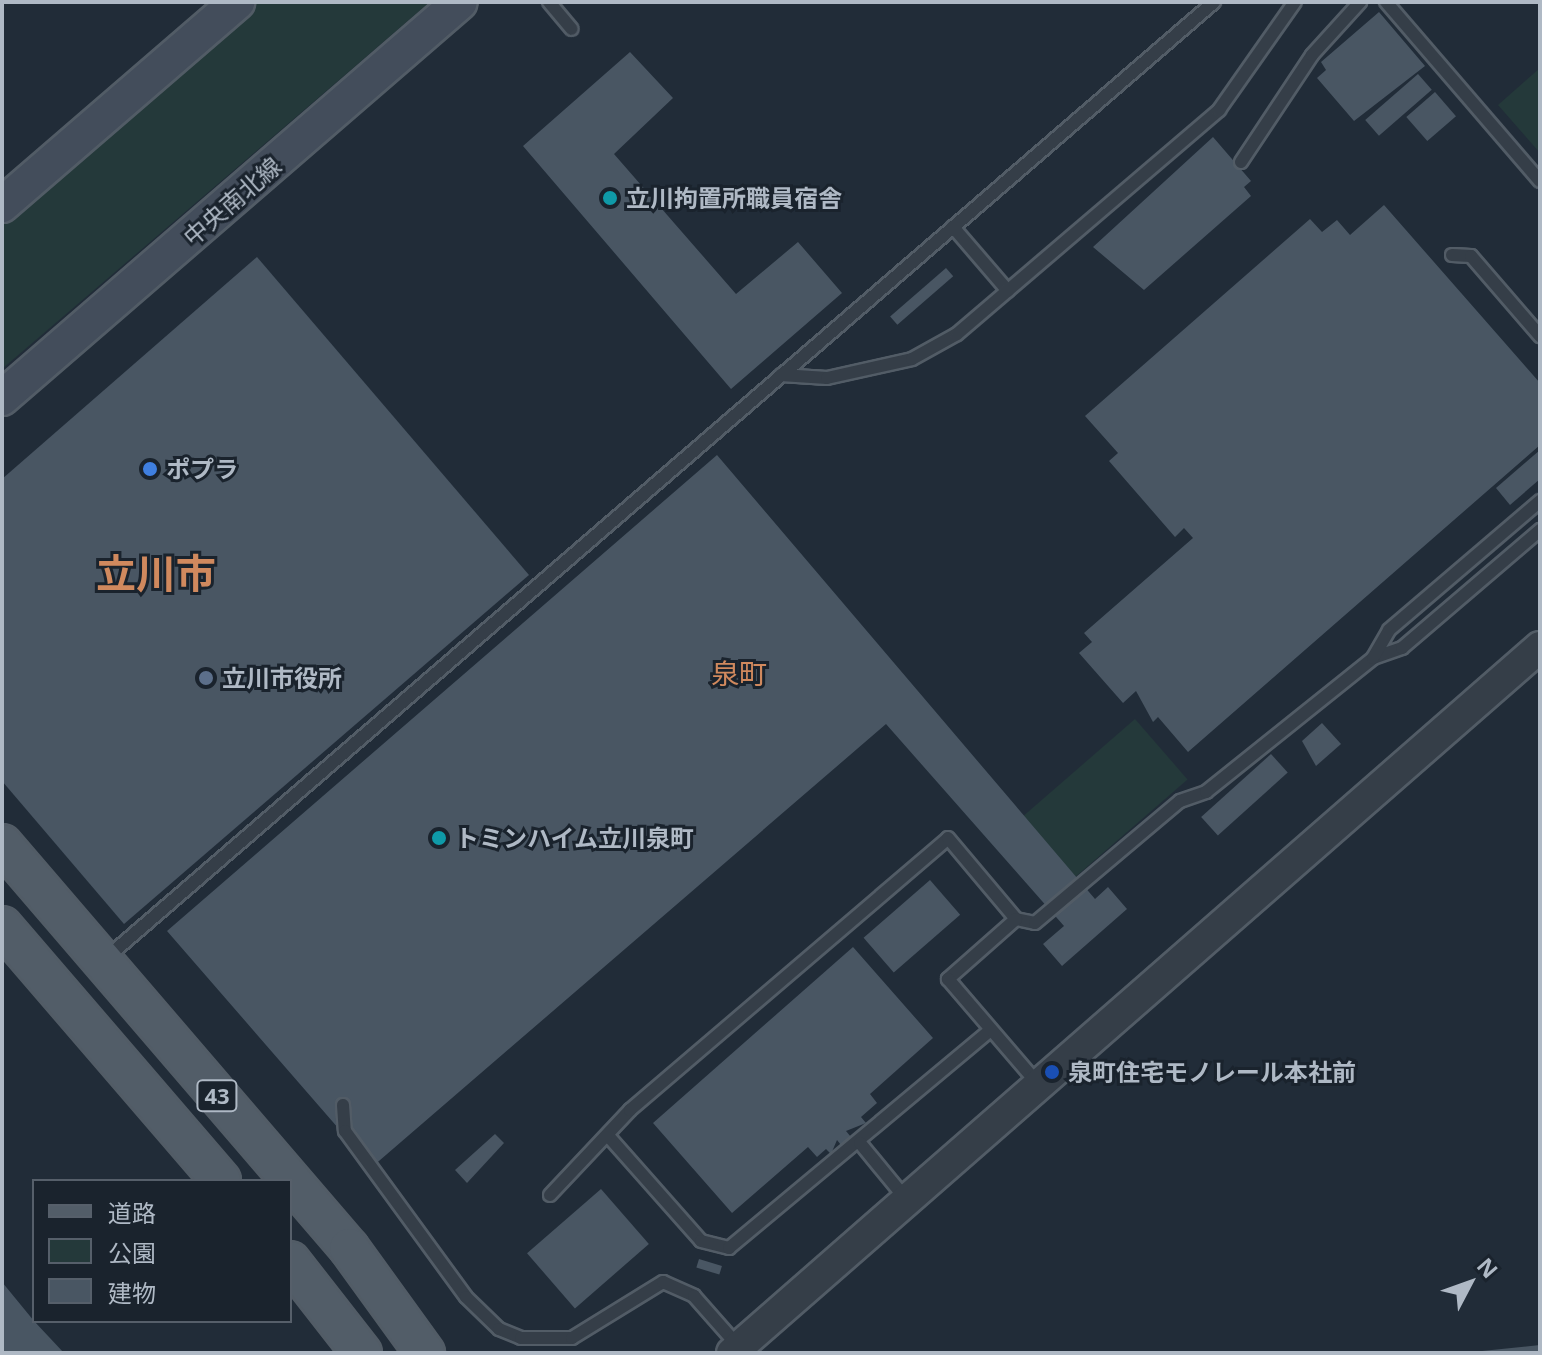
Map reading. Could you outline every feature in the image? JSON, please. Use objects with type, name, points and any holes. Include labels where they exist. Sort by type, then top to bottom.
[{"type":"main road","points":[[2,205],[237,2]]},
{"type":"main road","name":"中央南北線","points":[[2,398],[460,2]]},
{"type":"main road","name":"43","points":[[2,844],[290,1179]]},
{"type":"main road","name":"43","points":[[2,926],[219,1179]]},
{"type":"main road","name":"43","points":[[292,1182],[349,1248],[425,1353]]},
{"type":"main road","points":[[292,1264],[362,1353]]},
{"type":"street","points":[[736,1350],[1540,647]]},
{"type":"lane","points":[[549,2],[572,29]]},
{"type":"lane","points":[[102,961],[1214,2]]},
{"type":"lane","points":[[781,375],[827,378],[912,359],[1008,291],[1219,110],[1295,2]]},
{"type":"lane","points":[[1241,162],[1312,55],[1360,2]]},
{"type":"lane","points":[[1386,2],[1540,181]]},
{"type":"lane","points":[[953,227],[1008,291]]},
{"type":"lane","points":[[1452,255],[1471,256],[1540,336]]},
{"type":"lane","points":[[1373,658],[1389,630],[1540,501]]},
{"type":"lane","points":[[550,1195],[610,1138],[630,1110],[948,838],[1016,919],[1035,923],[1180,801],[1206,792],[1373,658],[1402,648],[1540,530]]},
{"type":"lane","points":[[1016,919],[948,979],[1038,1084]]},
{"type":"lane","points":[[610,1138],[701,1241],[729,1248],[860,1143],[991,1030]]},
{"type":"lane","points":[[343,1105],[345,1131],[477,1310],[521,1338],[572,1338],[663,1282],[694,1296],[736,1350]]},
{"type":"lane","points":[[860,1143],[906,1199]]},
{"type":"green space","points":[[259,2],[430,2],[2,369],[2,223]]},
{"type":"green space","points":[[1540,68],[1540,153],[1498,105]]},
{"type":"green space","points":[[1135,719],[1187,779],[1074,878],[1021,818]]},
{"type":"building","points":[[1379,12],[1425,66],[1354,121],[1317,78],[1326,70],[1321,62]]},
{"type":"building","name":"立川拘置所職員宿舎","points":[[630,52],[673,98],[614,154],[736,294],[798,242],[842,293],[731,389],[523,146]]},
{"type":"building","points":[[1418,74],[1432,90],[1379,136],[1365,120]]},
{"type":"building","points":[[1435,92],[1456,116],[1427,141],[1406,117]]},
{"type":"building","points":[[1213,137],[1251,181],[1244,187],[1251,196],[1144,290],[1093,247]]},
{"type":"building","points":[[1384,205],[1540,383],[1540,445],[1188,752],[1158,717],[1153,722],[1136,691],[1123,703],[1079,653],[1092,642],[1084,633],[1193,538],[1184,528],[1175,537],[1109,461],[1118,453],[1085,416],[1310,219],[1322,232],[1337,220],[1350,235]]},
{"type":"building","name":"立川市役所","points":[[257,257],[529,575],[124,924],[2,781],[2,479]]},
{"type":"building","points":[[946,268],[953,276],[897,325],[890,317]]},
{"type":"building","points":[[1540,450],[1540,479],[1510,505],[1496,488]]},
{"type":"building","points":[[717,455],[1095,899],[1108,887],[1127,909],[1062,966],[1043,944],[1064,926],[886,724],[372,1167],[167,931]]},
{"type":"building","points":[[1322,723],[1341,744],[1316,766],[1302,741]]},
{"type":"building","points":[[1271,754],[1288,773],[1218,835],[1201,817]]},
{"type":"building","points":[[930,880],[960,915],[894,972],[864,938]]},
{"type":"building","points":[[853,947],[933,1038],[870,1094],[877,1103],[861,1117],[866,1123],[846,1131],[851,1137],[841,1145],[837,1140],[831,1154],[826,1149],[817,1157],[808,1147],[732,1213],[653,1123]]},
{"type":"building","points":[[495,1134],[504,1143],[467,1183],[455,1170]]},
{"type":"building","points":[[601,1189],[649,1244],[575,1308],[527,1253]]},
{"type":"building","points":[[699,1259],[722,1266],[719,1275],[696,1268]]},
{"type":"building","points":[[2,1282],[32,1319],[32,1323],[36,1323],[64,1353],[2,1353]]},
{"type":"building","points":[[1540,1345],[1540,1353],[1482,1353],[1482,1351]]},
{"type":"place","name":"立川拘置所職員宿舎","points":[[610,198]]},
{"type":"place","name":"ポプラ","points":[[150,469]]},
{"type":"place","name":"立川市役所","points":[[206,678]]},
{"type":"place","name":"トミンハイム立川泉町","points":[[439,838]]},
{"type":"place","name":"泉町住宅モノレール本社前","points":[[1052,1072]]},
{"type":"district","name":"立川市","points":[[156,573]]},
{"type":"district","name":"泉町","points":[[739,673]]}]
